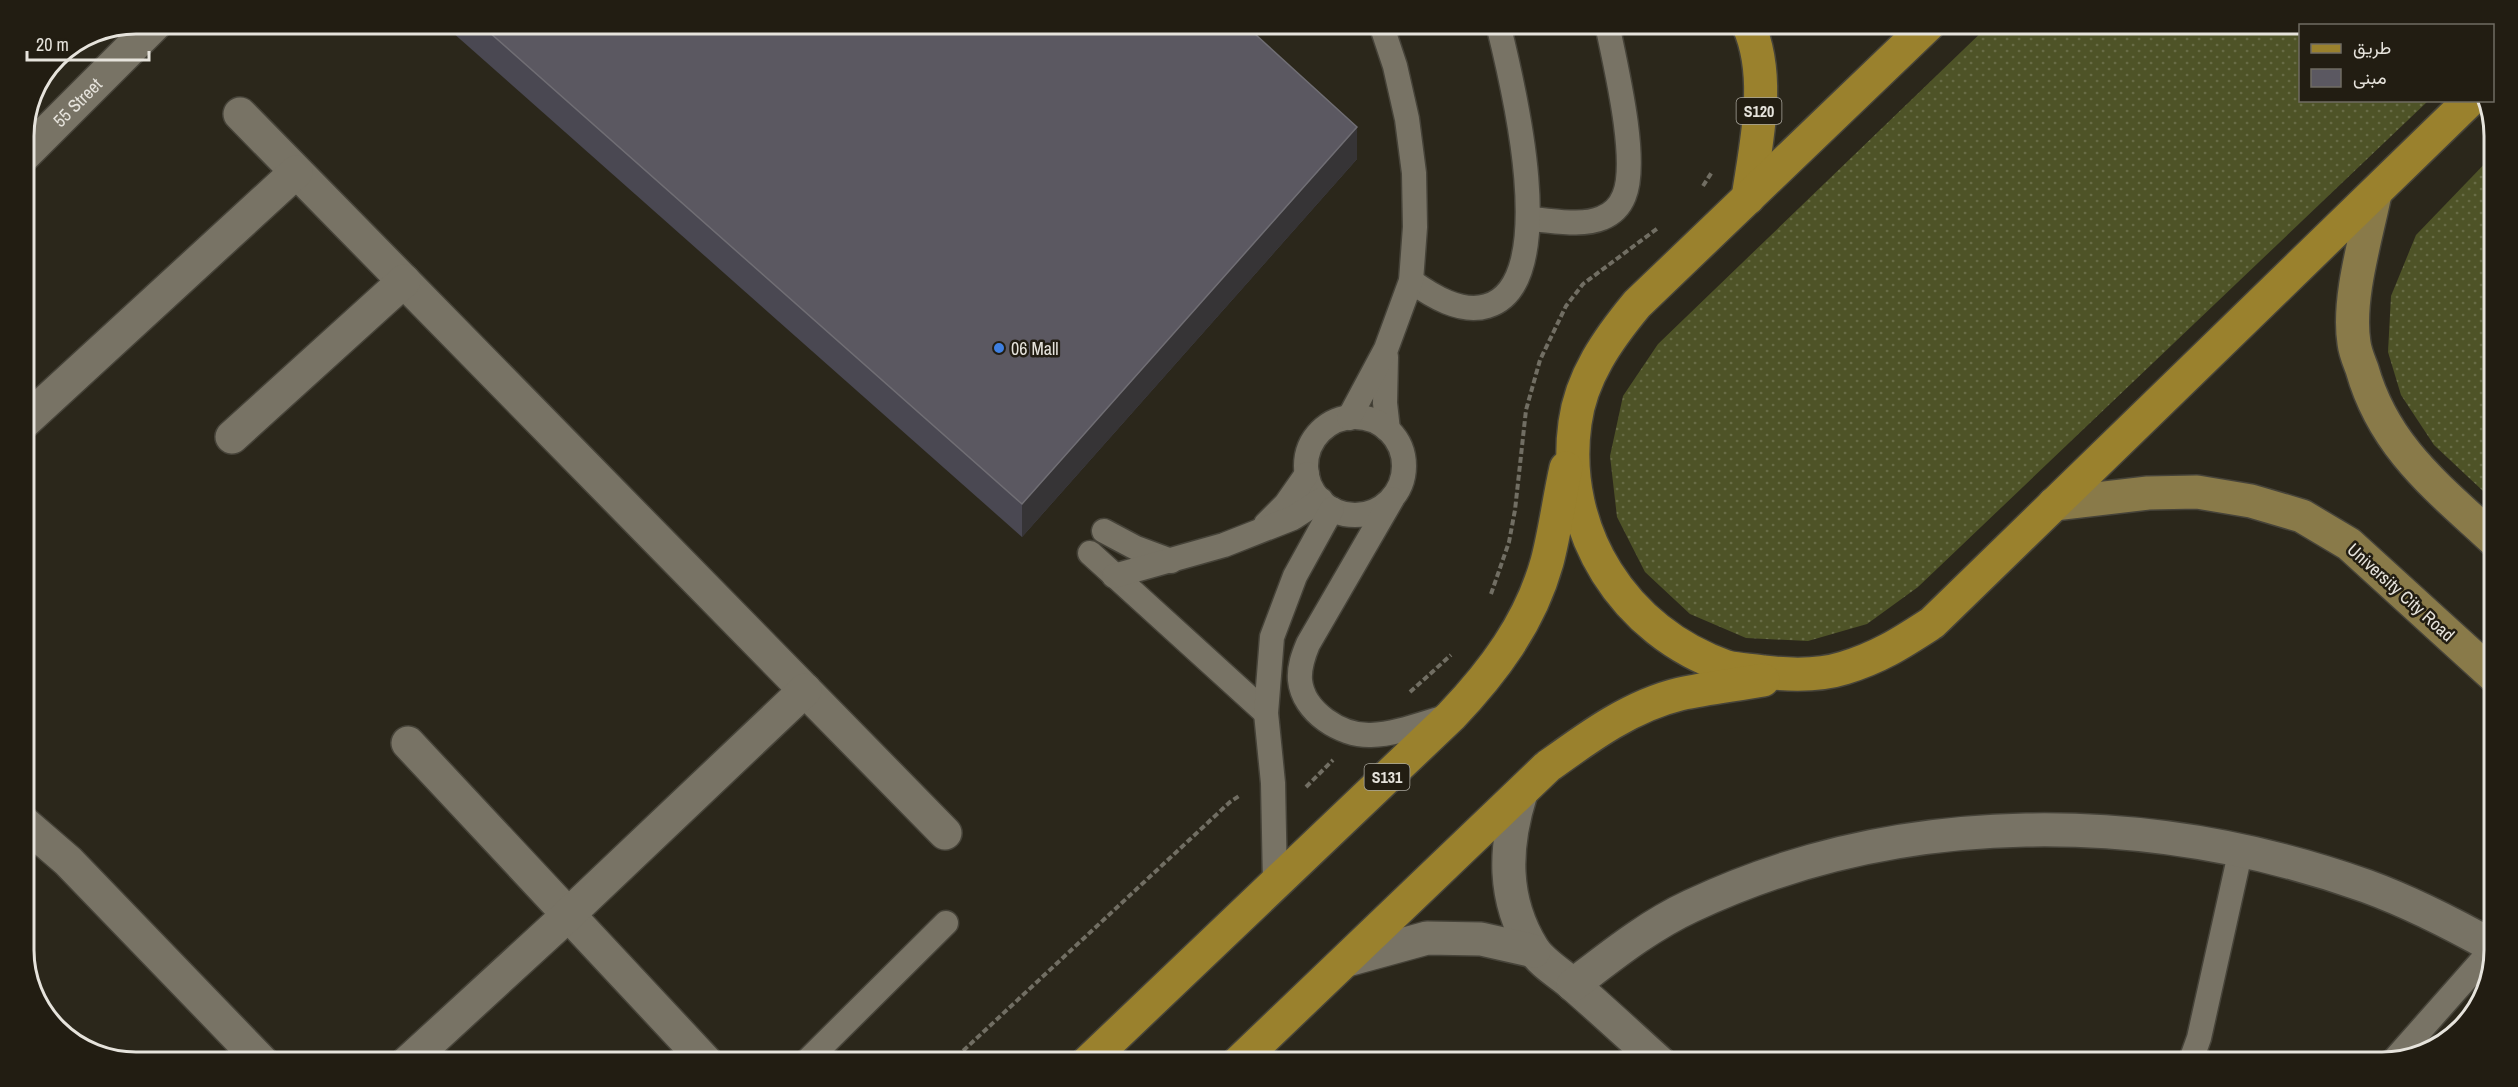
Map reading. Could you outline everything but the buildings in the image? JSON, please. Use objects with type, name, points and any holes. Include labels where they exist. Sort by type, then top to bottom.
[{"type":"main road","name":"S120","points":[[1748,198],[1759,125],[1760,79],[1753,34]]},
{"type":"main road","points":[[1791,676],[1728,667],[1671,640],[1624,599],[1590,546],[1574,485],[1575,422],[1587,379],[1608,339],[1637,304],[1919,34]]},
{"type":"main road","points":[[1250,1052],[1546,767],[1590,735],[1635,711],[1679,695],[1842,669],[1890,651],[1932,622],[2468,102]]},
{"type":"main road","points":[[2375,194],[2355,293],[2354,343],[2368,390],[2386,429],[2417,468],[2483,530]]},
{"type":"main road","name":"S131","points":[[1098,1052],[1451,716],[1485,680],[1512,641],[1535,596],[1547,562],[1575,422]]},
{"type":"main road","name":"University City Road","points":[[2054,504],[2148,493],[2197,492],[2251,501],[2302,516],[2349,544],[2484,667]]},
{"type":"street","name":"55 Street","points":[[35,144],[145,34]]},
{"type":"street","points":[[240,114],[945,832]]},
{"type":"street","points":[[35,412],[296,172]]},
{"type":"street","points":[[232,437],[404,281]]},
{"type":"street","points":[[419,1052],[568,915],[805,690]]},
{"type":"street","points":[[408,743],[697,1052]]},
{"type":"street","points":[[1521,793],[1511,825],[1507,857],[1510,889],[1519,921],[1534,951],[1648,1052]]},
{"type":"street","points":[[1573,985],[1630,941],[1689,906],[1766,874],[1903,841],[1970,833],[2038,829],[2151,835],[2241,849],[2367,886],[2428,912],[2484,942]]},
{"type":"street","points":[[35,832],[68,861],[252,1052]]},
{"type":"street","points":[[1347,960],[1427,938],[1481,939],[1534,951]]},
{"type":"lane","points":[[1349,418],[1386,349],[1411,282],[1415,227],[1414,173],[1407,119],[1395,66],[1384,34]]},
{"type":"lane","points":[[1411,282],[1442,300],[1458,306],[1478,309],[1497,303],[1511,291],[1520,274],[1529,219],[1515,88],[1501,34]]},
{"type":"lane","points":[[1529,219],[1587,222],[1595,220],[1616,209],[1624,195],[1628,180],[1628,135],[1609,34]]},
{"type":"lane","points":[[1386,349],[1385,403],[1388,430]]},
{"type":"lane","points":[[1392,499],[1379,509],[1364,514],[1347,514],[1326,505],[1312,488],[1307,474],[1308,454],[1316,436],[1336,421],[1363,418],[1376,422],[1388,430],[1401,448],[1405,471],[1400,486],[1308,644],[1300,662],[1300,682],[1306,700],[1319,715],[1335,726],[1358,735],[1373,735],[1451,716]]},
{"type":"lane","points":[[1260,530],[1286,504],[1307,474]]},
{"type":"lane","points":[[1114,576],[1224,545],[1326,505]]},
{"type":"lane","points":[[1275,883],[1273,783],[1266,713],[1272,637],[1281,608],[1326,505]]},
{"type":"lane","points":[[1104,531],[1136,548],[1171,561]]},
{"type":"lane","points":[[1090,553],[1266,713]]},
{"type":"lane","points":[[2194,1052],[2241,849]]},
{"type":"lane","points":[[816,1052],[946,923]]},
{"type":"lane","points":[[2403,1050],[2483,959]]},
{"type":"path","points":[[1701,189],[1716,164]]},
{"type":"path","points":[[1488,601],[1509,542],[1515,510],[1526,410],[1540,360],[1548,342],[1566,306],[1583,284],[1664,224]]},
{"type":"path","points":[[1404,697],[1432,674],[1458,646]]},
{"type":"path","points":[[962,1052],[1230,802],[1248,791],[1273,783],[1292,801],[1358,735]]},
{"type":"green space","points":[[1980,34],[2299,34],[2299,102],[2427,102],[1918,587],[1867,624],[1808,641],[1746,638],[1690,614],[1645,572],[1617,517],[1610,456],[1623,396],[1658,344]]},
{"type":"green space","points":[[2483,165],[2483,491],[2434,445],[2401,395],[2388,352],[2391,296],[2416,235]]},
{"type":"place","name":"06 Mall","points":[[999,348]]}]
